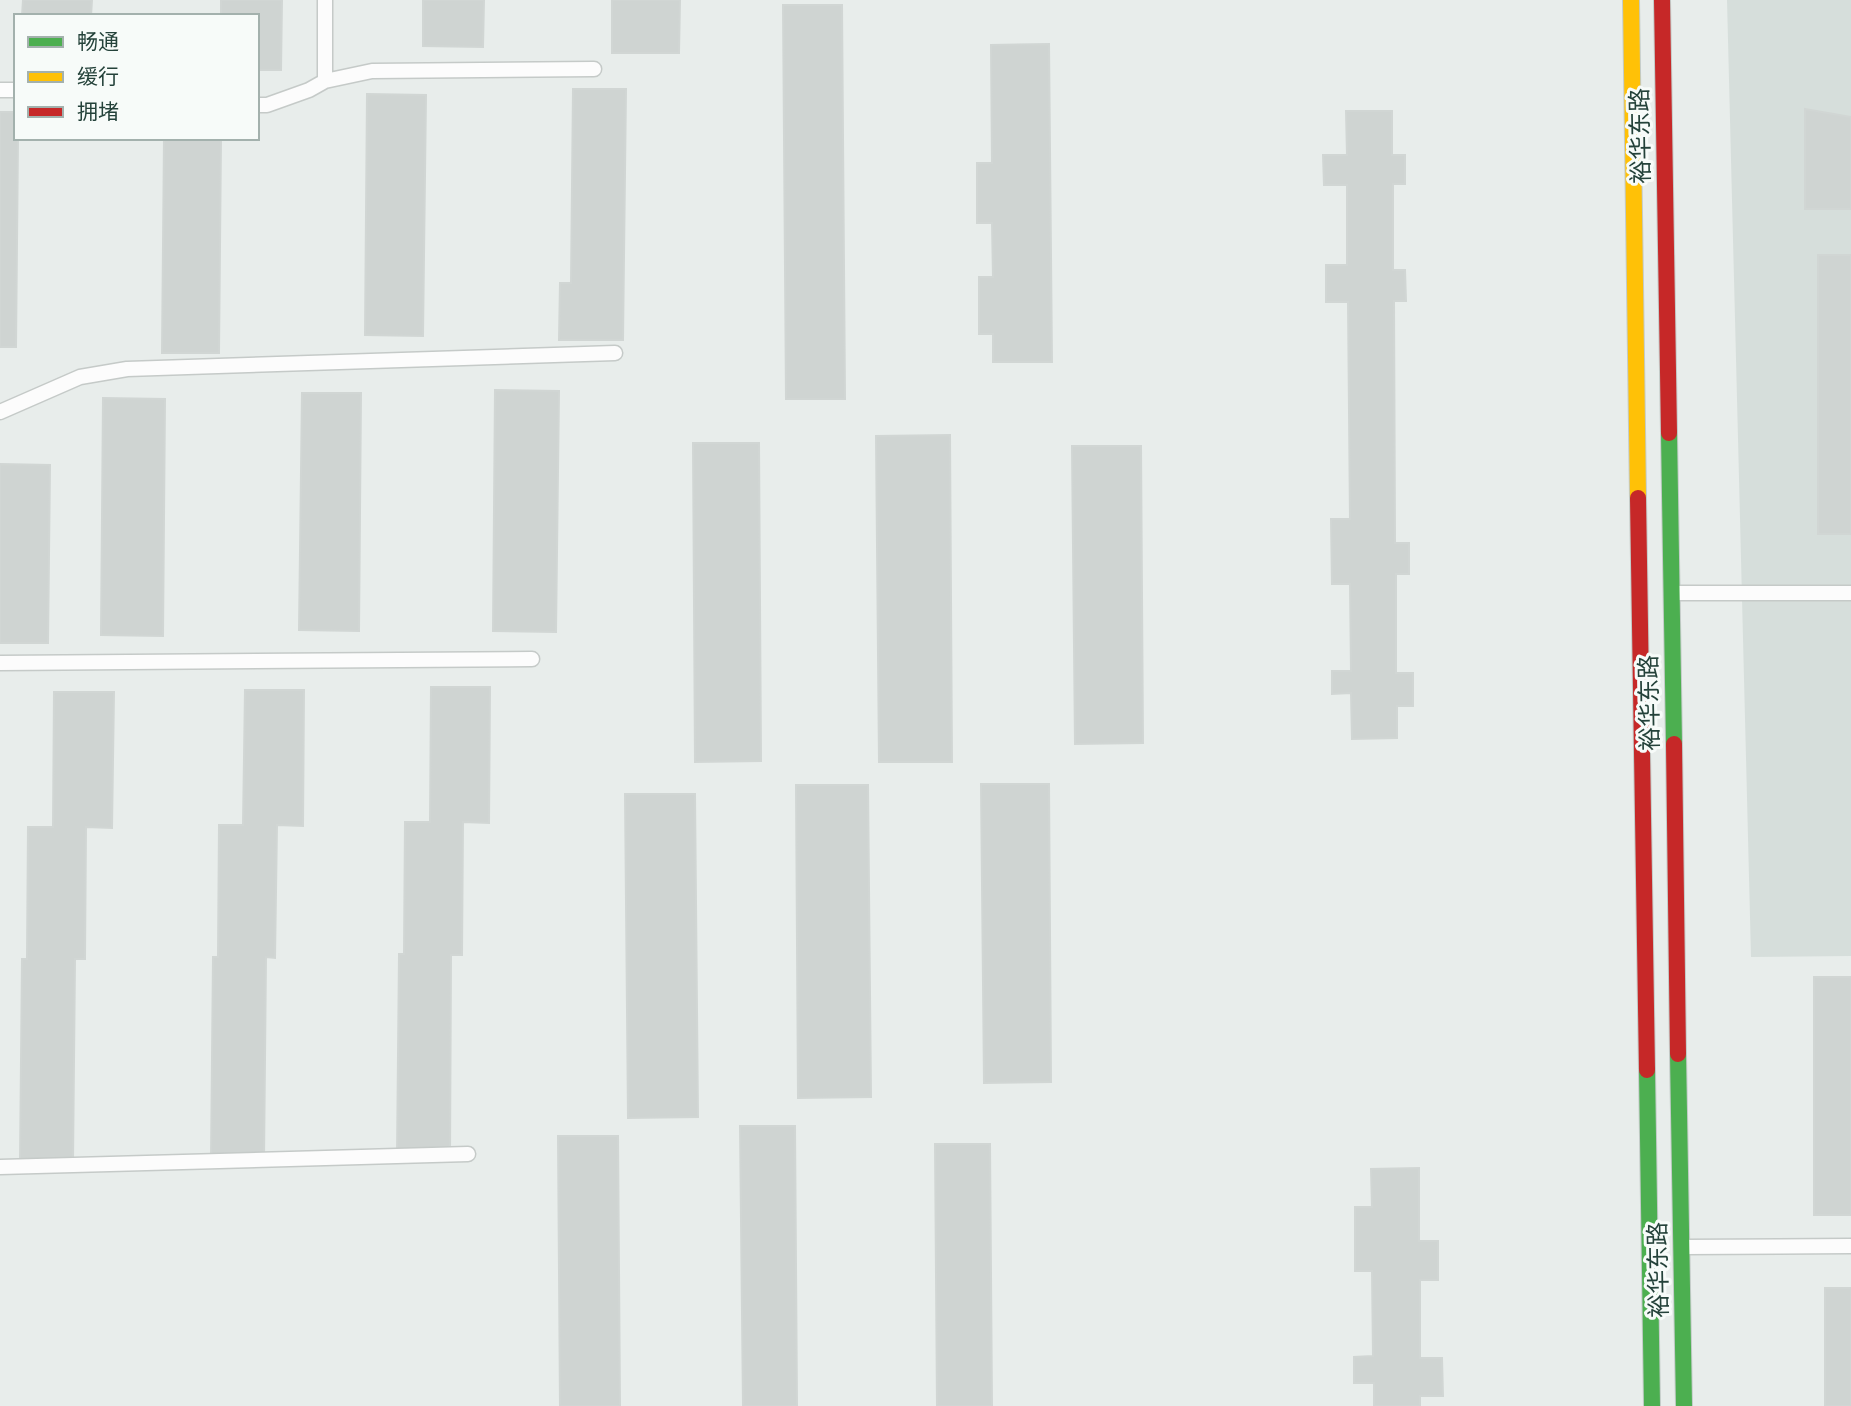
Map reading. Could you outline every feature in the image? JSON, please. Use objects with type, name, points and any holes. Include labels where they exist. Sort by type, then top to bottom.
[{"type":"street","name":"裕华东路","points":[[1631,0],[1652,1406]]},
{"type":"street","name":"裕华东路","points":[[1662,0],[1684,1406]]},
{"type":"lane","points":[[325,0],[326,81]]},
{"type":"lane","points":[[259,105],[267,105],[299,94],[326,81],[372,71],[594,69]]},
{"type":"lane","points":[[0,412],[80,377],[127,369],[615,353]]},
{"type":"lane","points":[[1671,593],[1851,593]]},
{"type":"lane","points":[[0,663],[532,659]]},
{"type":"lane","points":[[0,1167],[468,1154]]},
{"type":"lane","points":[[1681,1247],[1851,1245]]},
{"type":"shaded area","points":[[1727,0],[1851,0],[1851,956],[1751,957]]},
{"type":"building","points":[[23,0],[92,0],[91,14],[22,14]]},
{"type":"building","points":[[221,0],[282,0],[281,70],[259,70],[259,14],[221,14]]},
{"type":"building","points":[[423,0],[484,0],[483,47],[423,46]]},
{"type":"building","points":[[612,0],[680,0],[679,53],[612,53]]},
{"type":"building","points":[[783,5],[842,5],[845,399],[786,399]]},
{"type":"building","points":[[1049,44],[1052,362],[993,362],[993,334],[979,334],[979,277],[993,277],[992,223],[977,223],[977,163],[992,163],[991,45]]},
{"type":"building","points":[[573,89],[626,89],[623,340],[559,340],[560,283],[571,283]]},
{"type":"building","points":[[367,94],[426,95],[423,336],[365,335]]},
{"type":"building","points":[[1805,109],[1851,117],[1851,209],[1805,209]]},
{"type":"building","points":[[1346,111],[1392,111],[1392,155],[1405,155],[1405,184],[1393,184],[1393,270],[1405,270],[1406,301],[1394,301],[1395,543],[1409,543],[1409,574],[1396,574],[1396,673],[1413,673],[1413,706],[1397,706],[1397,738],[1352,739],[1351,693],[1332,694],[1332,671],[1351,671],[1350,584],[1332,584],[1331,519],[1350,519],[1348,302],[1326,302],[1326,265],[1347,265],[1347,185],[1324,185],[1323,155],[1347,155]]},
{"type":"building","points":[[0,112],[14,112],[14,140],[18,140],[16,347],[0,347]]},
{"type":"building","points":[[164,140],[221,140],[219,353],[162,353]]},
{"type":"building","points":[[1818,255],[1851,255],[1851,534],[1818,534]]},
{"type":"building","points":[[495,390],[559,391],[556,632],[493,631]]},
{"type":"building","points":[[302,393],[361,393],[359,631],[299,630]]},
{"type":"building","points":[[103,398],[165,399],[163,636],[101,635]]},
{"type":"building","points":[[950,435],[952,762],[879,762],[876,436]]},
{"type":"building","points":[[693,443],[759,443],[761,761],[695,762]]},
{"type":"building","points":[[1072,446],[1141,446],[1143,743],[1075,744]]},
{"type":"building","points":[[0,464],[50,465],[48,643],[0,643]]},
{"type":"building","points":[[431,687],[490,687],[489,823],[463,822],[462,955],[451,955],[450,1157],[397,1157],[399,954],[404,954],[405,822],[430,822]]},
{"type":"building","points":[[245,690],[304,690],[303,826],[277,825],[275,958],[266,957],[264,1160],[211,1160],[213,957],[218,957],[219,825],[243,825]]},
{"type":"building","points":[[54,692],[114,692],[112,828],[86,827],[85,959],[75,959],[73,1162],[20,1162],[22,959],[27,959],[28,827],[53,827]]},
{"type":"building","points":[[981,784],[1049,784],[1051,1082],[984,1083]]},
{"type":"building","points":[[796,785],[868,785],[871,1097],[798,1098]]},
{"type":"building","points":[[625,794],[695,794],[698,1117],[628,1118]]},
{"type":"building","points":[[1814,977],[1851,977],[1851,1215],[1814,1215]]},
{"type":"building","points":[[740,1126],[795,1126],[797,1406],[743,1406]]},
{"type":"building","points":[[558,1136],[618,1136],[620,1406],[560,1406]]},
{"type":"building","points":[[935,1144],[990,1144],[992,1406],[937,1406]]},
{"type":"building","points":[[1419,1168],[1419,1241],[1438,1241],[1438,1280],[1420,1280],[1420,1358],[1442,1358],[1443,1396],[1420,1396],[1420,1406],[1374,1406],[1374,1383],[1354,1383],[1354,1357],[1373,1356],[1372,1271],[1355,1271],[1355,1207],[1372,1207],[1371,1169]]},
{"type":"building","points":[[1825,1288],[1851,1288],[1851,1406],[1825,1406]]},
{"type":"traffic: fast","points":[[1669,433],[1674,744]]},
{"type":"traffic: fast","points":[[1678,1054],[1684,1406]]},
{"type":"traffic: fast","points":[[1647,1070],[1652,1406]]},
{"type":"traffic: slow","points":[[1631,0],[1638,498]]},
{"type":"traffic: jam","points":[[1662,0],[1669,433]]},
{"type":"traffic: jam","points":[[1638,498],[1647,1070]]},
{"type":"traffic: jam","points":[[1674,744],[1678,1054]]}]
